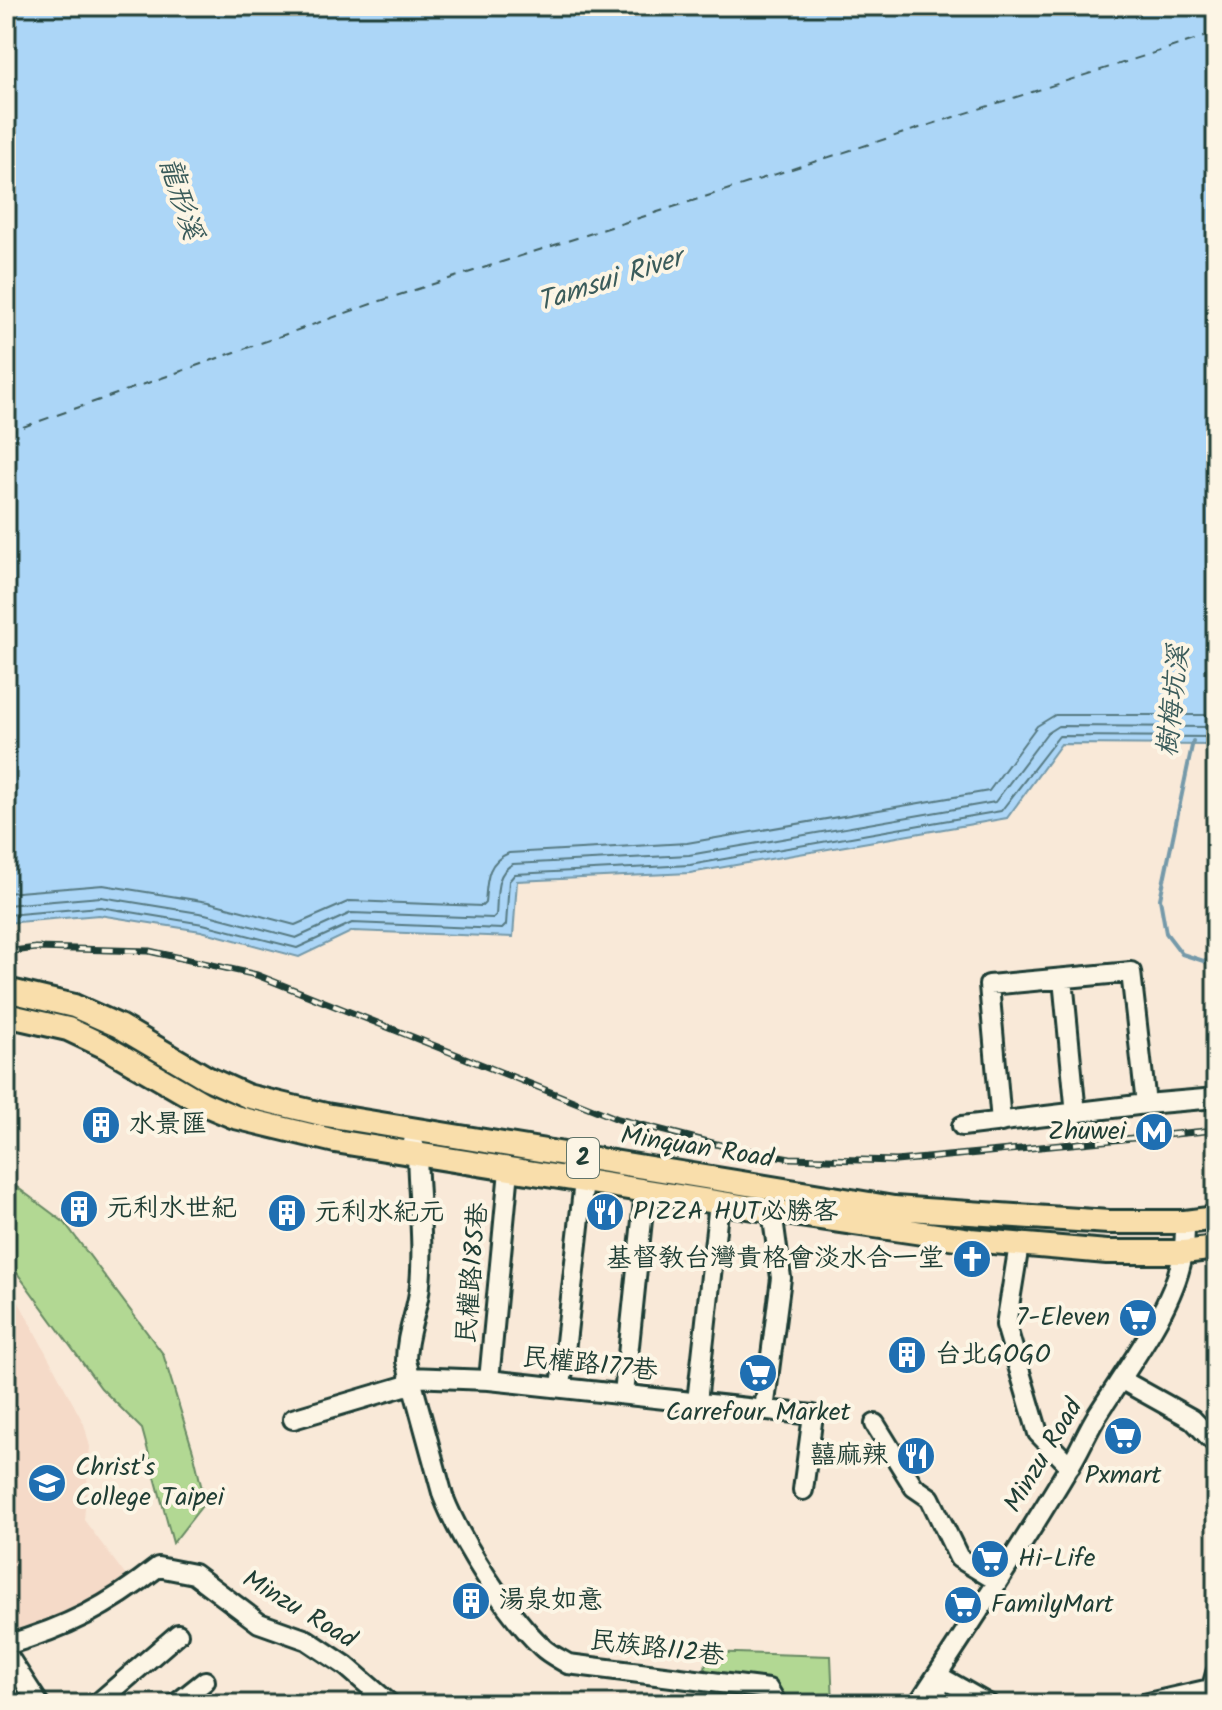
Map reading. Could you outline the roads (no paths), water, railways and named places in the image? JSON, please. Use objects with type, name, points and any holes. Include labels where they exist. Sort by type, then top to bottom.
[{"type":"main road","name":"Minquan Road","points":[[6,990],[74,1006],[119,1026],[207,1078],[247,1096],[326,1115],[894,1208],[1109,1222],[1185,1222],[1216,1218]]},
{"type":"main road","name":"Minquan Road","points":[[6,1015],[68,1029],[104,1046],[204,1104],[235,1117],[335,1141],[719,1203],[1019,1245],[1107,1252],[1184,1252],[1216,1248]]},
{"type":"street","points":[[1001,1122],[989,985],[1131,972],[1146,1104]]},
{"type":"street","points":[[1063,979],[1076,1114]]},
{"type":"street","points":[[962,1126],[1216,1098]]},
{"type":"street","points":[[409,1130],[417,1153],[420,1265],[419,1294],[406,1340],[410,1381]]},
{"type":"street","name":"民權路185巷","points":[[489,1380],[509,1170]]},
{"type":"street","points":[[561,1387],[584,1181]]},
{"type":"street","points":[[624,1394],[645,1191]]},
{"type":"street","points":[[697,1402],[719,1203]]},
{"type":"street","points":[[764,1410],[781,1278],[772,1211]]},
{"type":"street","name":"Minzu Road","points":[[918,1704],[947,1663],[1070,1466],[1098,1414],[1122,1380],[1174,1285],[1184,1252],[1185,1222]]},
{"type":"street","points":[[1019,1245],[1006,1325],[1038,1433],[1070,1466]]},
{"type":"street","name":"民權路177巷","points":[[293,1419],[410,1381],[489,1380],[813,1415],[803,1490]]},
{"type":"street","points":[[1122,1380],[1192,1419],[1216,1444]]},
{"type":"street","name":"民族路112巷","points":[[410,1381],[451,1518],[478,1564],[544,1649],[568,1664],[768,1689],[777,1704]]},
{"type":"street","points":[[875,1424],[914,1487],[930,1498],[959,1558],[997,1581]]},
{"type":"street","name":"Minzu Road","points":[[6,1645],[80,1619],[124,1594],[158,1567],[194,1574],[259,1623],[307,1640],[346,1666],[390,1704]]},
{"type":"street","points":[[97,1704],[178,1634]]},
{"type":"street","points":[[6,1653],[39,1704]]},
{"type":"street","points":[[937,1675],[938,1704]]},
{"type":"street","points":[[937,1675],[988,1704]]},
{"type":"street","points":[[176,1704],[205,1681]]},
{"type":"street","points":[[1144,1704],[1211,1689]]},
{"type":"water","points":[[6,6],[1216,6],[1216,745],[1061,744],[1007,818],[690,873],[517,881],[513,937],[353,931],[299,957],[201,931],[99,915],[6,923]]},
{"type":"waterway","name":"樹梅坑溪","points":[[1193,741],[1160,899],[1166,933],[1182,954],[1216,965]]},
{"type":"railway","points":[[6,952],[36,948],[149,951],[257,975],[618,1119],[724,1146],[790,1158],[896,1161],[1216,1130]]},
{"type":"place","name":"水景匯","points":[[101,1125]]},
{"type":"place","name":"Zhuwei","points":[[1154,1132]]},
{"type":"place","name":"元利水世紀","points":[[79,1209]]},
{"type":"place","name":"PIZZA HUT必勝客","points":[[605,1212]]},
{"type":"place","name":"元利水紀元","points":[[287,1213]]},
{"type":"place","name":"基督教台灣貴格會淡水合一堂","points":[[972,1259]]},
{"type":"place","name":"7-Eleven","points":[[1138,1318]]},
{"type":"place","name":"台北GOGO","points":[[907,1355]]},
{"type":"place","name":"Carrefour Market","points":[[758,1373]]},
{"type":"place","name":"Pxmart","points":[[1123,1436]]},
{"type":"place","name":"囍麻辣","points":[[916,1456]]},
{"type":"place","name":"Christ's College Taipei","points":[[47,1483]]},
{"type":"place","name":"Hi-Life","points":[[990,1559]]},
{"type":"place","name":"湯泉如意","points":[[471,1601]]},
{"type":"place","name":"FamilyMart","points":[[963,1605]]},
{"type":"water label","name":"龍形溪","points":[[180,199]]},
{"type":"water label","name":"Tamsui River","points":[[610,281]]}]
